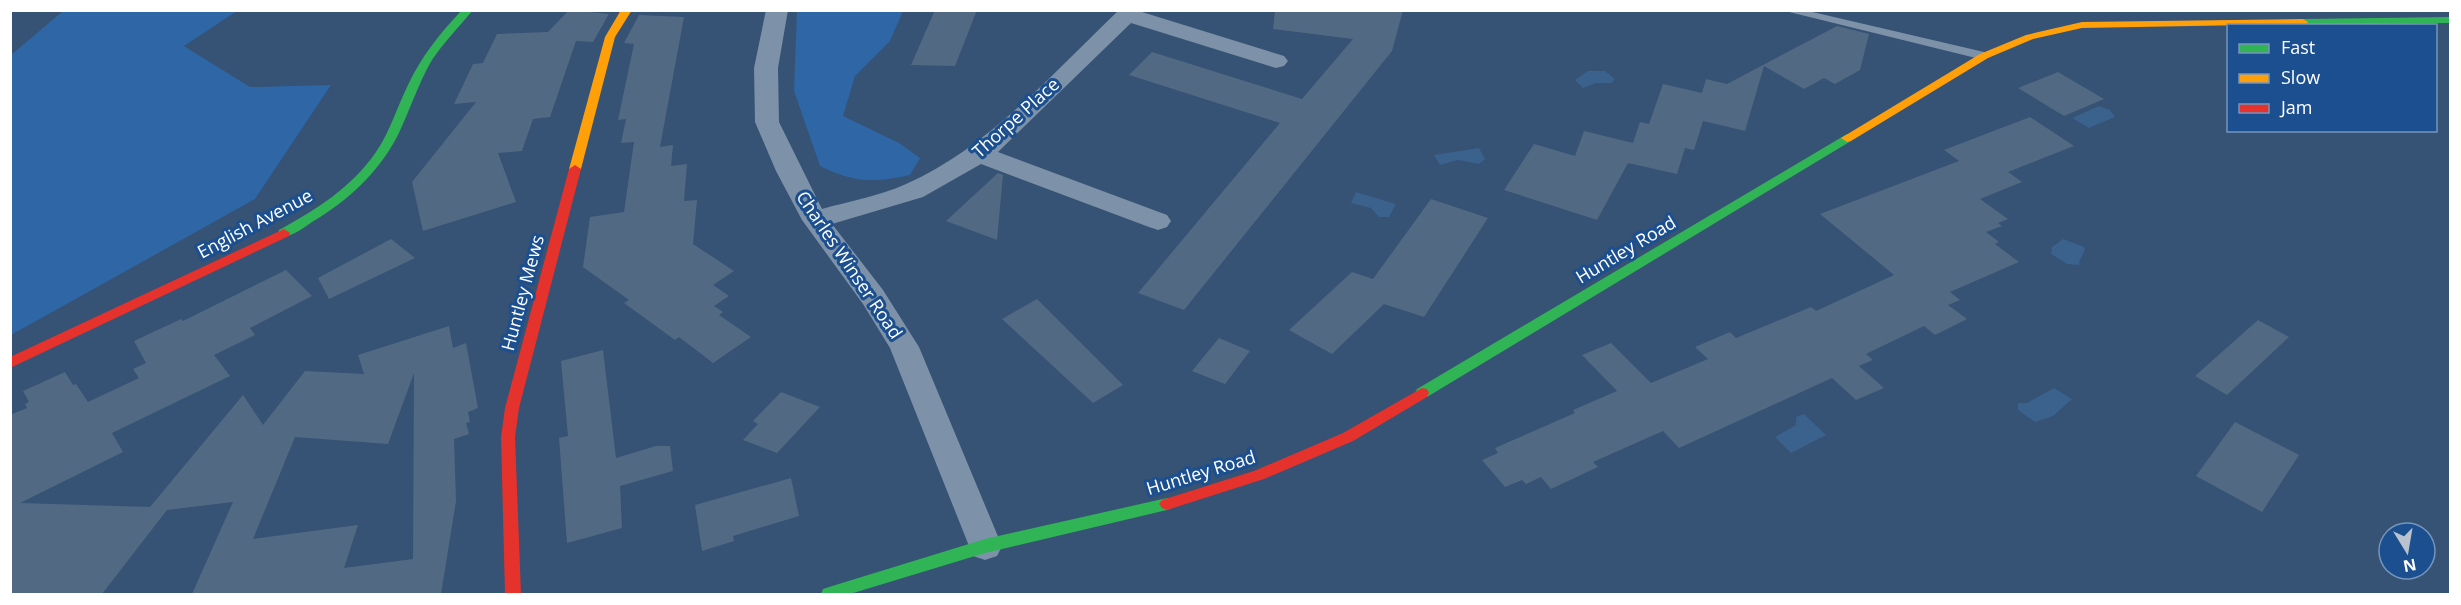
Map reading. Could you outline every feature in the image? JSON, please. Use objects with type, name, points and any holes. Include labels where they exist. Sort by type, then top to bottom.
[{"type":"street","name":"English Avenue","points":[[10,363],[261,245],[327,206],[373,165],[391,137],[418,75],[450,29],[468,10]]},
{"type":"street","name":"Huntley Mews","points":[[513,594],[508,437],[512,408],[610,37],[627,10]]},
{"type":"street","name":"Charles Winser Road","points":[[777,10],[766,68],[767,122],[815,220],[873,297],[904,347],[985,546]]},
{"type":"street","name":"Thorpe Place","points":[[815,220],[914,191],[945,176],[979,154],[1129,13]]},
{"type":"street","points":[[1129,13],[1276,61]]},
{"type":"street","name":"Huntley Road","points":[[829,594],[985,546],[1170,503],[1259,475],[1348,437],[1984,56],[2030,37],[2082,26],[2451,20]]},
{"type":"street","points":[[979,154],[1158,221]]},
{"type":"lane","points":[[1787,10],[1984,56]]},
{"type":"shaded area","points":[[63,11],[237,11],[184,46],[250,87],[331,85],[255,199],[11,335],[11,55]]},
{"type":"shaded area","points":[[797,11],[903,11],[890,41],[855,76],[843,116],[899,143],[920,158],[910,175],[864,180],[844,176],[820,166],[794,91]]},
{"type":"shaded area","points":[[1588,71],[1605,71],[1615,79],[1611,83],[1596,83],[1583,88],[1575,80]]},
{"type":"shaded area","points":[[2099,106],[2110,110],[2115,117],[2089,128],[2072,118]]},
{"type":"shaded area","points":[[1479,148],[1485,159],[1479,164],[1458,160],[1440,165],[1434,155]]},
{"type":"shaded area","points":[[1356,192],[1396,204],[1389,217],[1379,217],[1371,208],[1351,203]]},
{"type":"shaded area","points":[[2063,239],[2084,247],[2080,265],[2067,264],[2051,254],[2052,247]]},
{"type":"shaded area","points":[[2054,388],[2072,399],[2053,416],[2035,422],[2018,410],[2018,403],[2027,403]]},
{"type":"shaded area","points":[[1804,414],[1826,435],[1791,453],[1775,437],[1796,425],[1796,417]]},
{"type":"building","points":[[569,10],[609,14],[593,42],[576,41],[550,117],[533,119],[522,151],[498,153],[516,202],[423,231],[412,182],[476,102],[454,104],[473,64],[483,63],[497,34],[548,32]]},
{"type":"building","points":[[935,10],[977,10],[955,66],[911,65]]},
{"type":"building","points":[[1275,10],[1403,10],[1392,51],[1184,310],[1138,293],[1280,123],[1129,75],[1152,52],[1302,99],[1353,39],[1273,29]]},
{"type":"building","points":[[639,15],[684,17],[660,147],[673,145],[671,166],[687,164],[684,201],[697,200],[693,244],[734,271],[713,285],[729,296],[714,306],[723,312],[719,315],[751,337],[713,363],[679,337],[675,340],[624,303],[629,300],[583,267],[590,217],[624,212],[634,142],[621,143],[626,119],[618,120],[634,44],[624,43]]},
{"type":"building","points":[[1837,26],[1869,34],[1860,70],[1835,84],[1824,78],[1804,89],[1764,66],[1745,131],[1703,121],[1694,150],[1685,148],[1677,174],[1628,163],[1597,220],[1504,190],[1534,144],[1575,156],[1584,131],[1633,143],[1640,122],[1649,124],[1663,84],[1702,93],[1706,79],[1727,84]]},
{"type":"building","points":[[2058,72],[2104,99],[2064,116],[2018,88]]},
{"type":"building","points":[[2030,117],[2074,146],[2008,172],[2022,182],[1980,199],[2008,219],[1998,223],[2002,226],[1986,232],[1999,242],[1995,244],[2019,262],[1950,292],[1960,300],[1948,305],[1967,319],[1935,335],[1924,326],[1866,354],[1873,360],[1859,366],[1884,388],[1856,400],[1832,378],[1679,448],[1663,431],[1593,462],[1598,467],[1551,489],[1541,477],[1526,484],[1522,480],[1505,487],[1482,460],[1498,453],[1495,448],[1575,413],[1573,410],[1617,391],[1582,355],[1611,343],[1651,383],[1708,359],[1695,347],[1730,332],[1736,338],[1811,307],[1816,311],[1894,275],[1820,214],[1959,161],[1944,150]]},
{"type":"building","points":[[998,173],[1003,175],[997,240],[946,221]]},
{"type":"building","points":[[1431,199],[1488,218],[1424,317],[1384,304],[1332,354],[1289,330],[1352,272],[1373,279]]},
{"type":"building","points":[[391,239],[415,258],[329,299],[318,278]]},
{"type":"building","points":[[286,270],[312,296],[250,328],[255,335],[214,355],[230,376],[112,433],[123,452],[20,503],[150,507],[243,395],[263,425],[305,371],[364,374],[358,355],[449,326],[453,348],[466,343],[478,408],[468,412],[470,422],[466,423],[469,434],[454,439],[456,501],[441,594],[192,594],[233,502],[167,510],[102,594],[10,594],[10,415],[27,408],[25,404],[29,402],[23,391],[65,372],[88,402],[139,378],[133,369],[146,363],[134,341],[181,319],[183,321]],"holes":[[[414,373],[413,559],[344,568],[358,525],[253,539],[295,437],[388,444]]]},
{"type":"building","points":[[1037,299],[1123,385],[1093,403],[1002,319]]},
{"type":"building","points":[[2258,320],[2289,337],[2227,395],[2195,376]]},
{"type":"building","points":[[1219,338],[1250,351],[1225,384],[1192,371]]},
{"type":"building","points":[[603,350],[616,458],[656,446],[670,446],[673,471],[620,486],[622,528],[567,543],[559,438],[568,436],[561,361]]},
{"type":"building","points":[[781,392],[820,407],[777,453],[743,440],[758,424],[753,421]]},
{"type":"building","points":[[2235,422],[2299,455],[2262,512],[2196,476]]},
{"type":"building","points":[[791,478],[799,516],[733,536],[734,541],[702,551],[695,505]]},
{"type":"traffic: fast","points":[[284,233],[337,200],[371,167],[391,136],[428,58],[468,10]]},
{"type":"traffic: fast","points":[[2303,22],[2450,20]]},
{"type":"traffic: fast","points":[[1422,393],[1847,138]]},
{"type":"traffic: fast","points":[[829,594],[985,546],[1167,504]]},
{"type":"traffic: slow","points":[[575,169],[610,37],[627,10]]},
{"type":"traffic: slow","points":[[1847,138],[1984,56],[2030,37],[2082,25],[2303,22]]},
{"type":"traffic: jam","points":[[513,594],[508,437],[512,408],[575,169]]},
{"type":"traffic: jam","points":[[10,363],[284,233]]},
{"type":"traffic: jam","points":[[1167,504],[1259,475],[1348,437],[1422,393]]}]
